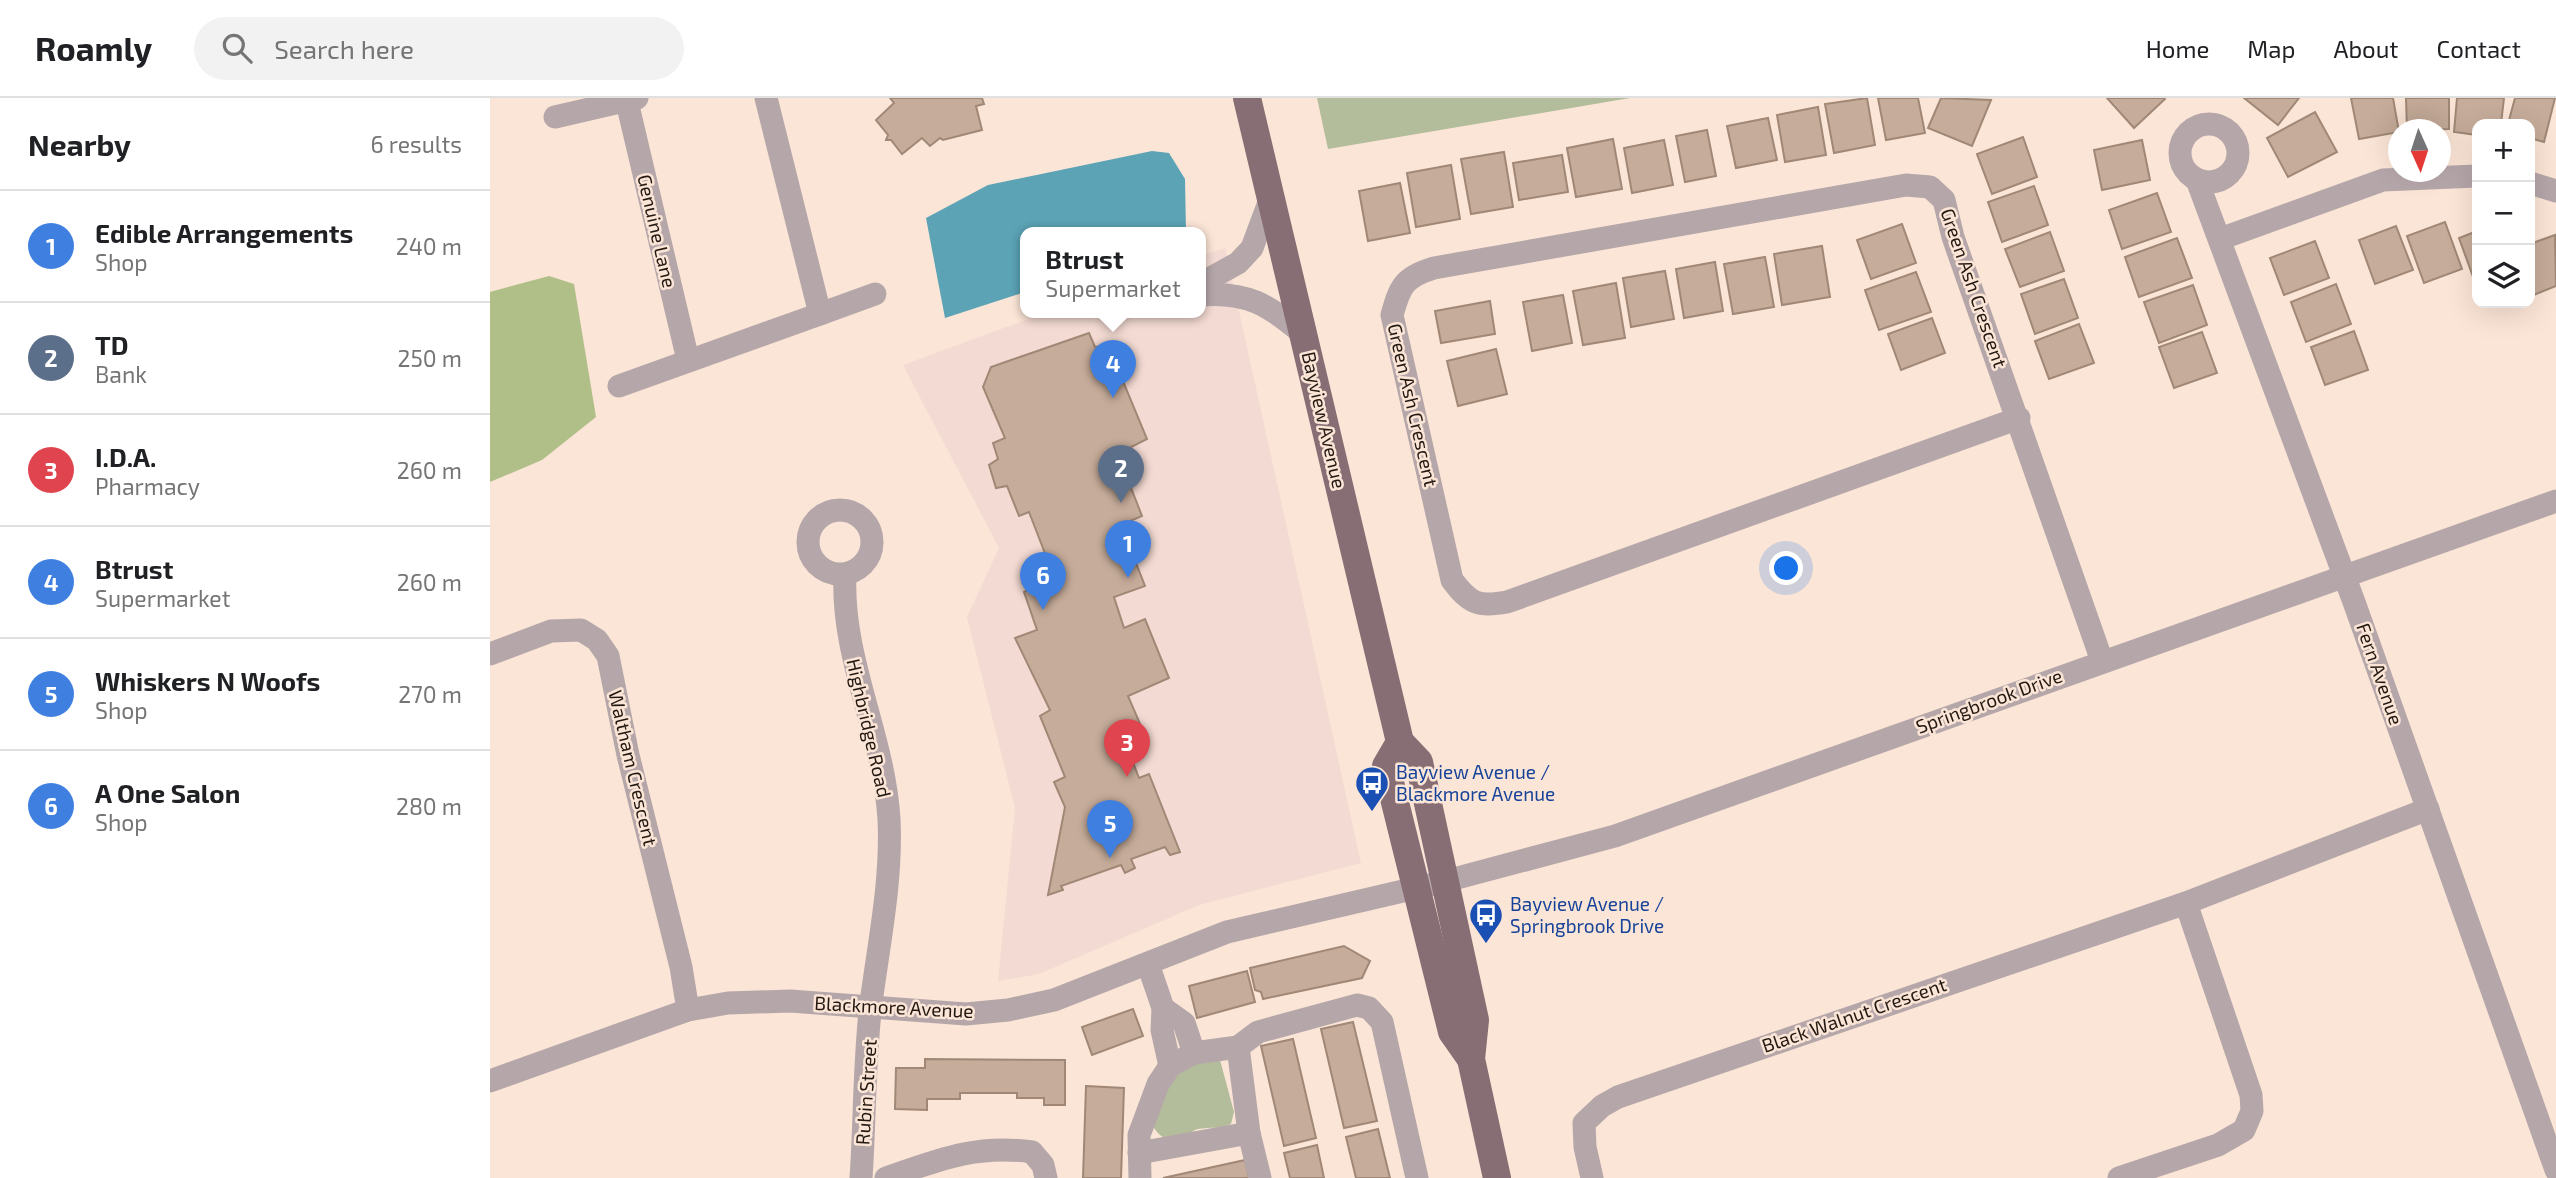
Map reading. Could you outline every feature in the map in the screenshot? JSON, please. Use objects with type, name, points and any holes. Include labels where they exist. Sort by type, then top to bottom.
[{"type":"main road","name":"Bayview Avenue","points":[[1247,98],[1400,742],[1419,762],[1475,1020],[1471,1059],[1497,1178]]},
{"type":"main road","name":"Bayview Avenue","points":[[1400,742],[1386,766],[1452,1032],[1471,1059]]},
{"type":"street","points":[[766,98],[820,314]]},
{"type":"street","name":"Genuine Lane","points":[[555,117],[632,100],[688,360]]},
{"type":"street","points":[[2220,239],[2383,180],[2437,175],[2472,176]]},
{"type":"street","name":"Fern Avenue","points":[[2197,180],[2428,809],[2549,1126],[2556,1170]]},
{"type":"street","name":"Green Ash Crescent","points":[[2018,418],[1507,602],[1483,606],[1464,596],[1452,580],[1392,315],[1400,288],[1414,274],[1434,268],[1906,185],[1930,187],[1944,200],[1953,237],[2018,418],[2102,661]]},
{"type":"street","points":[[2535,185],[2556,191]]},
{"type":"street","points":[[1206,281],[1238,262],[1252,248],[1271,197]]},
{"type":"street","points":[[619,386],[875,293]]},
{"type":"street","points":[[1206,295],[1225,293],[1245,296],[1276,311],[1303,334]]},
{"type":"street","name":"Springbrook Drive","points":[[1417,886],[1446,881],[1615,836],[2556,501]]},
{"type":"street","name":"Highbridge Road","points":[[845,574],[848,635],[885,788],[889,820],[886,903],[871,1006]]},
{"type":"street","name":"Waltham Crescent","points":[[490,654],[551,631],[581,630],[597,640],[608,656],[628,755],[681,967],[688,1010]]},
{"type":"street","name":"Black Walnut Crescent","points":[[1592,1178],[1585,1147],[1584,1123],[1602,1106],[1618,1097],[2186,903],[2428,809]]},
{"type":"street","name":"Blackmore Avenue","points":[[490,1081],[688,1010],[728,1003],[790,1001],[965,1014],[1009,1010],[1054,1000],[1227,932],[1417,886]]},
{"type":"street","points":[[2119,1178],[2218,1145],[2244,1130],[2252,1111],[2251,1095],[2186,903]]},
{"type":"street","points":[[1148,964],[1163,1008],[1163,1030],[1170,1066]]},
{"type":"street","name":"Rubin Street","points":[[861,1178],[871,1006]]},
{"type":"street","points":[[1140,1178],[1139,1135],[1146,1110],[1170,1066],[1194,1053],[1238,1047],[1258,1032],[1357,1006],[1369,1008],[1382,1022],[1417,1178]]},
{"type":"street","points":[[1163,1008],[1184,1023],[1194,1053]]},
{"type":"street","points":[[1238,1047],[1249,1133],[1261,1178]]},
{"type":"street","points":[[1139,1153],[1249,1133]]},
{"type":"street","points":[[886,1178],[964,1151],[989,1148],[1032,1152],[1043,1165],[1046,1178]]},
{"type":"shaded area","points":[[1225,248],[1361,863],[1199,905],[1039,974],[998,981],[1015,808],[967,617],[999,548],[903,365],[1031,318],[1206,318],[1206,254]]},
{"type":"green space","points":[[1317,98],[1630,98],[1328,149]]},
{"type":"green space","points":[[549,276],[574,284],[596,417],[542,460],[490,482],[490,292]]},
{"type":"green space","points":[[1220,1060],[1234,1112],[1231,1124],[1196,1130],[1177,1140],[1165,1138],[1147,1115],[1180,1066]]},
{"type":"water","points":[[1152,151],[1169,153],[1185,179],[1186,227],[1020,227],[1020,294],[945,318],[926,218],[988,185]]},
{"type":"building","points":[[890,98],[982,98],[984,104],[976,106],[982,130],[943,140],[940,138],[930,146],[922,138],[902,154],[891,140],[886,140],[888,135],[876,120],[894,103]]},
{"type":"building","points":[[1867,98],[1875,145],[1834,153],[1825,104]]},
{"type":"building","points":[[1878,98],[1918,98],[1925,133],[1886,140]]},
{"type":"building","points":[[1941,98],[1991,100],[1972,146],[1928,128]]},
{"type":"building","points":[[2107,98],[2164,98],[2165,99],[2134,128]]},
{"type":"building","points":[[2244,98],[2299,98],[2278,125]]},
{"type":"building","points":[[2351,98],[2393,98],[2397,119],[2388,119],[2388,134],[2359,139]]},
{"type":"building","points":[[2406,98],[2449,98],[2449,119],[2407,119]]},
{"type":"building","points":[[2457,98],[2504,98],[2502,119],[2472,119],[2472,134],[2454,132]]},
{"type":"building","points":[[2515,98],[2555,98],[2544,142],[2535,139],[2535,119],[2509,119]]},
{"type":"building","points":[[1818,107],[1826,155],[1785,162],[1777,115]]},
{"type":"building","points":[[2315,112],[2337,152],[2288,177],[2267,138]]},
{"type":"building","points":[[1768,118],[1777,160],[1736,168],[1727,126]]},
{"type":"building","points":[[1707,130],[1716,176],[1685,182],[1676,136]]},
{"type":"building","points":[[2023,137],[2037,177],[1992,194],[1977,154]]},
{"type":"building","points":[[1613,139],[1622,189],[1576,197],[1567,148]]},
{"type":"building","points":[[1664,140],[1673,185],[1632,193],[1624,148]]},
{"type":"building","points":[[2142,140],[2150,180],[2102,190],[2094,150]]},
{"type":"building","points":[[1504,152],[1513,207],[1471,214],[1461,159]]},
{"type":"building","points":[[1562,155],[1568,192],[1519,200],[1513,163]]},
{"type":"building","points":[[1451,165],[1460,219],[1416,227],[1407,173]]},
{"type":"building","points":[[1400,183],[1410,233],[1368,241],[1359,191]]},
{"type":"building","points":[[2034,186],[2048,225],[2002,242],[1988,202]]},
{"type":"building","points":[[2157,193],[2171,232],[2122,249],[2109,210]]},
{"type":"building","points":[[2445,222],[2462,269],[2424,283],[2407,236]]},
{"type":"building","points":[[1902,224],[1916,263],[1871,279],[1857,240]]},
{"type":"building","points":[[2396,226],[2413,270],[2375,284],[2359,240]]},
{"type":"building","points":[[2050,232],[2064,271],[2020,287],[2005,249]]},
{"type":"building","points":[[2472,233],[2472,274],[2459,238]]},
{"type":"building","points":[[2555,235],[2556,286],[2535,294],[2535,245],[2535,242]]},
{"type":"building","points":[[2177,238],[2192,278],[2139,297],[2125,257]]},
{"type":"building","points":[[2315,241],[2329,278],[2284,295],[2270,258]]},
{"type":"building","points":[[1822,246],[1830,297],[1782,305],[1774,254]]},
{"type":"building","points":[[1765,257],[1774,307],[1733,314],[1724,264]]},
{"type":"building","points":[[1715,262],[1723,311],[1684,318],[1676,269]]},
{"type":"building","points":[[1665,271],[1674,319],[1631,327],[1623,278]]},
{"type":"building","points":[[1916,272],[1931,312],[1879,330],[1865,290]]},
{"type":"building","points":[[2064,279],[2078,318],[2035,334],[2021,294]]},
{"type":"building","points":[[1616,283],[1625,338],[1583,345],[1573,291]]},
{"type":"building","points":[[2336,284],[2351,324],[2306,342],[2291,302]]},
{"type":"building","points":[[2193,285],[2207,325],[2159,343],[2144,302]]},
{"type":"building","points":[[1563,295],[1572,343],[1532,351],[1523,302]]},
{"type":"building","points":[[1490,301],[1495,334],[1441,343],[1435,311]]},
{"type":"building","points":[[1932,318],[1945,353],[1901,370],[1888,334]]},
{"type":"building","points":[[2079,324],[2094,363],[2049,379],[2035,341]]},
{"type":"building","points":[[2354,331],[2368,370],[2325,385],[2311,347]]},
{"type":"building","points":[[2202,332],[2217,373],[2174,388],[2159,347]]},
{"type":"building","points":[[1089,333],[1095,347],[1108,345],[1147,439],[1131,447],[1137,462],[1128,480],[1142,516],[1121,525],[1145,586],[1114,597],[1124,628],[1145,619],[1169,678],[1128,696],[1144,733],[1125,742],[1139,778],[1149,774],[1180,852],[1170,855],[1165,847],[1131,859],[1135,868],[1125,873],[1121,865],[1061,886],[1063,890],[1048,895],[1065,807],[1054,782],[1065,777],[1040,716],[1050,710],[1015,638],[1037,630],[1024,592],[1033,587],[1030,574],[1051,569],[1029,512],[1019,516],[1007,486],[996,488],[989,465],[998,459],[993,443],[1005,438],[983,387],[991,367]]},
{"type":"building","points":[[1496,349],[1507,394],[1458,406],[1447,361]]},
{"type":"building","points":[[1344,946],[1370,961],[1362,978],[1263,999],[1261,992],[1255,990],[1250,968]]},
{"type":"building","points":[[1247,971],[1255,1002],[1197,1018],[1189,986]]},
{"type":"building","points":[[1133,1009],[1143,1036],[1092,1055],[1082,1027]]},
{"type":"building","points":[[1353,1022],[1377,1121],[1344,1128],[1321,1029]]},
{"type":"building","points":[[1293,1039],[1316,1138],[1284,1146],[1261,1046]]},
{"type":"building","points":[[925,1059],[1065,1060],[1065,1105],[1044,1105],[1044,1098],[1017,1098],[1017,1093],[960,1093],[960,1099],[927,1099],[927,1110],[895,1109],[896,1068],[925,1068]]},
{"type":"building","points":[[1086,1086],[1124,1088],[1121,1178],[1083,1178]]},
{"type":"building","points":[[1378,1129],[1390,1178],[1356,1178],[1346,1137]]},
{"type":"building","points":[[1317,1145],[1324,1178],[1290,1178],[1284,1153]]},
{"type":"building","points":[[1245,1160],[1249,1178],[1163,1178]]},
{"type":"place","name":"Btrust","points":[[1113,398]]},
{"type":"place","name":"TD","points":[[1121,503]]},
{"type":"place","name":"Edible Arrangements","points":[[1128,578]]},
{"type":"place","name":"A One Salon","points":[[1043,610]]},
{"type":"place","name":"I.D.A.","points":[[1127,777]]},
{"type":"place","name":"Bayview Avenue / Blackmore Avenue","points":[[1372,813]]},
{"type":"place","name":"Whiskers N Woofs","points":[[1110,858]]},
{"type":"place","name":"Bayview Avenue / Springbrook Drive","points":[[1486,945]]}]
